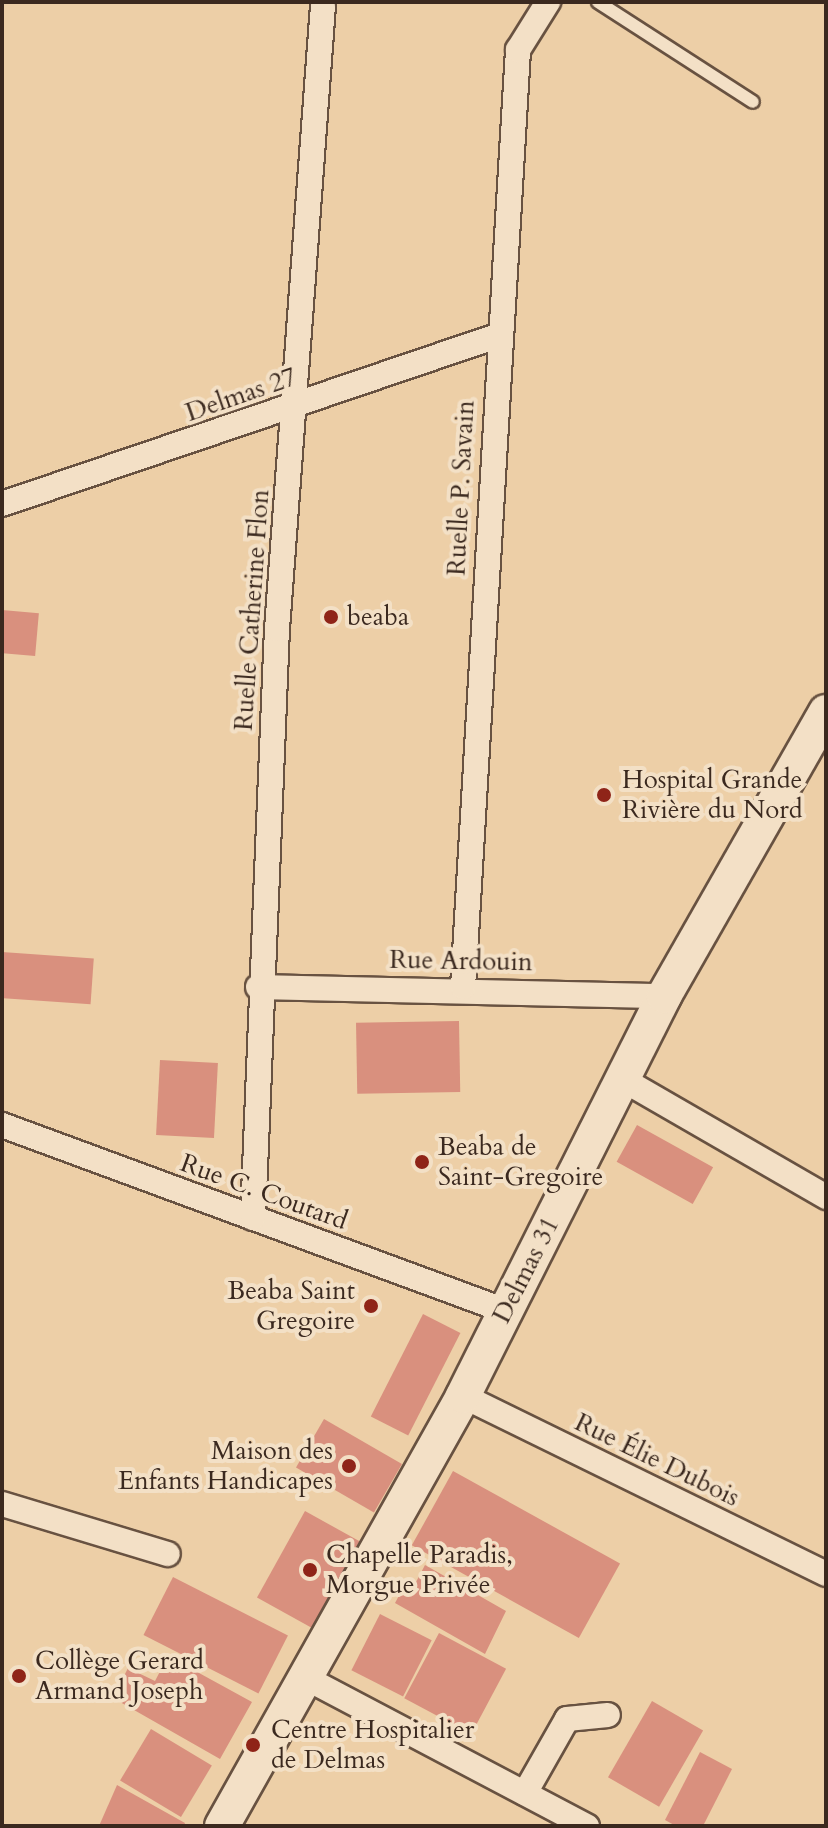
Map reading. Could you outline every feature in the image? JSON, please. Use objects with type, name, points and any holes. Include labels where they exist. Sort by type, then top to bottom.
[{"type":"street","name":"Ruelle P. Savain","points":[[463,987],[497,336],[518,50],[548,2]]},
{"type":"street","name":"Ruelle Catherine Flon","points":[[253,1218],[258,987],[294,407],[323,6]]},
{"type":"street","name":"Delmas 27","points":[[2,504],[497,336]]},
{"type":"street","name":"Delmas 31","points":[[222,1826],[463,1396],[664,996],[826,712]]},
{"type":"street","name":"Rue Ardouin","points":[[258,987],[463,987],[664,996]]},
{"type":"street","points":[[622,1079],[826,1197]]},
{"type":"street","name":"Rue C. Coutard","points":[[2,1125],[506,1311]]},
{"type":"street","name":"Rue Élie Dubois","points":[[463,1396],[826,1574]]},
{"type":"street","points":[[4,1510],[168,1554]]},
{"type":"street","points":[[304,1677],[587,1826]]},
{"type":"street","points":[[525,1793],[567,1719],[608,1715]]},
{"type":"lane","points":[[598,2],[753,102]]},
{"type":"building","points":[[2,610],[39,613],[35,656],[2,653]]},
{"type":"building","points":[[2,952],[94,958],[91,1004],[2,998]]},
{"type":"building","points":[[459,1021],[460,1092],[357,1094],[356,1023]]},
{"type":"building","points":[[160,1060],[218,1063],[214,1138],[156,1135]]},
{"type":"building","points":[[637,1125],[713,1167],[693,1204],[617,1162]]},
{"type":"building","points":[[423,1314],[460,1333],[408,1436],[371,1416]]},
{"type":"building","name":"Maison des Enfants Handicapes","points":[[324,1419],[402,1464],[374,1512],[296,1467]]},
{"type":"building","points":[[453,1471],[620,1564],[579,1638],[412,1545]]},
{"type":"building","name":"Chapelle Paradis, Morgue Privée","points":[[305,1511],[363,1543],[315,1630],[257,1598]]},
{"type":"building","points":[[425,1565],[506,1611],[485,1654],[395,1603],[409,1577],[416,1582]]},
{"type":"building","points":[[173,1577],[288,1636],[258,1693],[143,1635]]},
{"type":"building","points":[[380,1614],[432,1640],[403,1696],[351,1670]]},
{"type":"building","points":[[439,1633],[506,1669],[471,1734],[404,1698]]},
{"type":"building","points":[[168,1656],[252,1702],[220,1759],[113,1698],[128,1668],[155,1681]]},
{"type":"building","points":[[652,1701],[703,1730],[659,1807],[608,1777]]},
{"type":"building","points":[[151,1729],[212,1766],[181,1817],[120,1780]]},
{"type":"building","points":[[700,1752],[732,1769],[703,1826],[676,1826],[665,1820]]},
{"type":"building","points":[[117,1785],[185,1823],[184,1826],[99,1826]]},
{"type":"place","name":"beaba","points":[[331,617]]},
{"type":"place","name":"Hospital Grande Rivière du Nord","points":[[604,795]]},
{"type":"place","name":"Beaba de Saint-Gregoire","points":[[422,1162]]},
{"type":"place","name":"Beaba Saint Gregoire","points":[[371,1306]]},
{"type":"place","name":"Maison des Enfants Handicapes","points":[[349,1466]]},
{"type":"place","name":"Chapelle Paradis, Morgue Privée","points":[[310,1570]]},
{"type":"place","name":"Collège Gerard Armand Joseph","points":[[19,1676]]},
{"type":"place","name":"Centre Hospitalier de Delmas","points":[[253,1745]]}]
